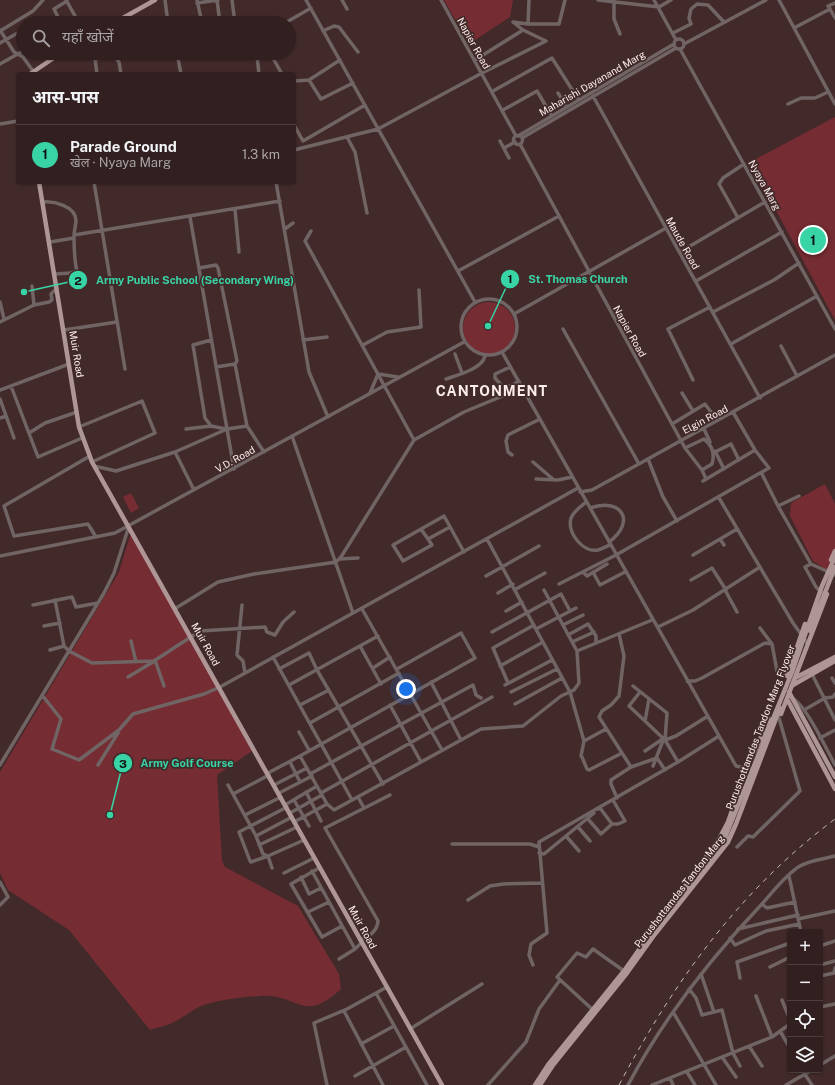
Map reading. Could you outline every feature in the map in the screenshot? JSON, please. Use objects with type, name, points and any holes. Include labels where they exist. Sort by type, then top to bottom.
[{"type":"main road","points":[[126,16],[155,0]]},
{"type":"main road","points":[[32,72],[50,60]]},
{"type":"main road","name":"Muir Road","points":[[39,184],[58,288],[79,427],[93,464],[176,608],[291,815],[295,825],[442,1085]]},
{"type":"main road","name":"Purushottamdas Tandon Marg","points":[[685,894],[685,886],[719,839],[728,822],[747,768],[783,688],[818,589],[835,551]]},
{"type":"main road","name":"Purushottamdas Tandon Marg Flyover","points":[[685,894],[711,860],[724,840],[732,823],[792,672],[822,586],[835,557]]},
{"type":"main road","name":"Purushottamdas Tandon Marg Flyover","points":[[711,860],[728,842],[736,824],[835,567]]},
{"type":"main road","name":"Purushottamdas Tandon Marg","points":[[540,1085],[553,1065],[623,979],[685,894],[694,890],[736,832],[757,771],[779,718],[790,697],[795,678],[835,574]]},
{"type":"main road","points":[[795,678],[835,657]]},
{"type":"main road","points":[[793,686],[835,661]]},
{"type":"main road","points":[[783,688],[796,704],[835,777]]},
{"type":"main road","points":[[790,697],[794,710],[835,790]]},
{"type":"main road","points":[[534,1085],[552,1060],[624,971],[662,918],[685,894]]},
{"type":"street","points":[[24,16],[33,11],[43,0]]},
{"type":"street","points":[[57,16],[54,10],[66,0],[74,16]]},
{"type":"street","points":[[165,0],[167,16]]},
{"type":"street","points":[[200,16],[197,2],[217,0],[219,16]]},
{"type":"street","points":[[232,0],[234,16]]},
{"type":"street","points":[[306,0],[475,302]]},
{"type":"street","points":[[342,0],[346,9]]},
{"type":"street","name":"Napier Road","points":[[441,0],[517,136]]},
{"type":"street","points":[[528,24],[530,0]]},
{"type":"street","points":[[296,150],[378,129],[482,73],[546,41],[523,30],[513,22],[528,24],[559,24],[565,0]]},
{"type":"street","points":[[598,0],[659,7],[671,0]]},
{"type":"street","points":[[654,0],[673,33],[676,40],[675,46],[680,49],[684,44],[766,0]]},
{"type":"street","points":[[779,0],[835,104]]},
{"type":"street","points":[[614,1],[614,19],[620,34]]},
{"type":"street","points":[[835,3],[828,6],[835,18]]},
{"type":"street","points":[[673,33],[691,24],[689,18],[691,9],[697,4],[708,5],[724,22]]},
{"type":"street","points":[[296,17],[311,8]]},
{"type":"street","points":[[794,28],[830,9]]},
{"type":"street","points":[[16,21],[0,30],[16,53]]},
{"type":"street","points":[[323,31],[334,26],[339,27],[358,52]]},
{"type":"street","points":[[475,60],[523,30]]},
{"type":"street","points":[[0,43],[16,34]]},
{"type":"street","points":[[676,40],[682,40],[684,44]]},
{"type":"street","name":"Maharishi Dayanand Marg","points":[[522,138],[675,46]]},
{"type":"street","name":"Maharishi Dayanand Marg","points":[[517,136],[578,99],[675,46]]},
{"type":"street","name":"Nyaya Marg","points":[[680,49],[835,329]]},
{"type":"street","points":[[0,64],[16,55]]},
{"type":"street","points":[[493,91],[552,58],[578,99]]},
{"type":"street","points":[[24,60],[32,72]]},
{"type":"street","points":[[95,60],[98,72]]},
{"type":"street","points":[[118,60],[121,72]]},
{"type":"street","points":[[178,60],[181,72]]},
{"type":"street","points":[[257,60],[259,72]]},
{"type":"street","points":[[274,60],[281,72]]},
{"type":"street","points":[[296,81],[309,80],[340,60]]},
{"type":"street","points":[[309,80],[321,99],[353,83]]},
{"type":"street","points":[[503,110],[537,91],[551,115]]},
{"type":"street","points":[[788,104],[801,98],[815,98],[828,92]]},
{"type":"street","points":[[558,93],[566,106]]},
{"type":"street","name":"Maude Road","points":[[593,96],[760,398]]},
{"type":"street","points":[[296,128],[303,140],[365,105]]},
{"type":"street","points":[[0,124],[16,121]]},
{"type":"street","points":[[517,136],[522,138],[520,144],[515,142],[514,139],[517,136]]},
{"type":"street","points":[[347,137],[355,152],[367,213]]},
{"type":"street","points":[[500,141],[509,158]]},
{"type":"street","points":[[504,148],[515,142]]},
{"type":"street","name":"Napier Road","points":[[520,144],[685,448],[702,470],[704,480],[724,470]]},
{"type":"street","points":[[738,218],[719,184],[723,178],[744,164]]},
{"type":"street","points":[[94,184],[125,369]]},
{"type":"street","points":[[276,184],[308,372],[328,417]]},
{"type":"street","points":[[43,202],[51,201],[60,203],[76,218],[74,237],[77,271],[55,274]]},
{"type":"street","points":[[50,242],[103,231],[280,201]]},
{"type":"street","points":[[680,252],[765,202]]},
{"type":"street","points":[[235,209],[239,252]]},
{"type":"street","points":[[458,271],[559,216]]},
{"type":"street","points":[[190,217],[234,469]]},
{"type":"street","points":[[285,229],[293,223]]},
{"type":"street","points":[[514,314],[666,228]]},
{"type":"street","points":[[311,231],[305,241],[414,440]]},
{"type":"street","points":[[696,281],[782,232]]},
{"type":"street","points":[[713,312],[774,280],[799,263]]},
{"type":"street","points":[[199,268],[216,266],[218,268],[237,361],[236,364],[247,426],[264,452]]},
{"type":"street","points":[[32,286],[34,305]]},
{"type":"street","points":[[0,322],[34,305],[52,300],[52,294],[58,288]]},
{"type":"street","points":[[362,345],[387,332],[421,327],[419,290]]},
{"type":"street","points":[[730,344],[818,296]]},
{"type":"street","points":[[493,299],[502,302],[509,307],[514,314],[517,332],[509,347],[502,352],[485,356],[473,351],[464,342],[461,335],[462,320],[464,313],[475,302],[493,299]]},
{"type":"street","points":[[0,302],[4,319]]},
{"type":"street","points":[[693,380],[668,329],[710,307]]},
{"type":"street","points":[[64,330],[117,322]]},
{"type":"street","points":[[563,329],[639,464]]},
{"type":"street","points":[[303,340],[327,337]]},
{"type":"street","points":[[211,340],[193,345],[205,418],[211,426]]},
{"type":"street","name":"V.D. Road","points":[[0,556],[115,533],[464,342]]},
{"type":"street","points":[[781,346],[797,376]]},
{"type":"street","points":[[502,352],[652,620],[658,627],[736,766],[757,771]]},
{"type":"street","points":[[455,354],[462,373]]},
{"type":"street","name":"Elgin Road","points":[[119,730],[133,714],[204,694],[220,687],[487,539],[579,490],[592,490],[835,355]]},
{"type":"street","points":[[446,380],[481,363],[485,356]]},
{"type":"street","points":[[0,390],[69,364]]},
{"type":"street","points":[[216,367],[236,364]]},
{"type":"street","points":[[510,367],[494,376],[500,386],[503,387],[513,385],[519,381]]},
{"type":"street","points":[[378,374],[399,378]]},
{"type":"street","points":[[370,394],[378,374]]},
{"type":"street","points":[[11,386],[38,457],[82,438]]},
{"type":"street","points":[[337,560],[414,440],[464,412],[522,388]]},
{"type":"street","points":[[682,393],[693,411]]},
{"type":"street","points":[[0,399],[14,438]]},
{"type":"street","points":[[79,427],[142,402],[155,433],[93,464]]},
{"type":"street","points":[[672,424],[705,404],[717,420]]},
{"type":"street","points":[[29,433],[45,423],[77,412]]},
{"type":"street","points":[[559,584],[616,555],[762,474],[769,468],[755,450],[733,412]]},
{"type":"street","points":[[0,418],[6,416]]},
{"type":"street","points":[[512,454],[508,452],[506,448],[508,435],[540,419]]},
{"type":"street","points":[[186,429],[211,426],[227,429]]},
{"type":"street","points":[[93,464],[116,471],[175,452],[227,429],[247,426]]},
{"type":"street","points":[[704,428],[724,470],[755,450]]},
{"type":"street","points":[[292,436],[337,560],[353,613]]},
{"type":"street","points":[[685,448],[702,439],[708,442],[714,454],[713,460],[712,464],[702,470]]},
{"type":"street","points":[[715,452],[731,444],[740,460]]},
{"type":"street","points":[[175,452],[194,490]]},
{"type":"street","points":[[90,456],[4,506],[14,536],[88,524],[96,537]]},
{"type":"street","points":[[648,459],[663,497],[677,521]]},
{"type":"street","points":[[533,462],[554,480]]},
{"type":"street","points":[[762,474],[778,506],[811,564],[835,574]]},
{"type":"street","points":[[536,479],[554,480],[572,478]]},
{"type":"street","points":[[778,506],[799,496]]},
{"type":"street","points":[[719,498],[801,636],[808,644]]},
{"type":"street","points":[[586,502],[578,508],[572,517],[570,526],[574,536],[583,546],[598,550],[610,543],[620,532],[623,526],[623,516],[618,509],[610,504],[590,508]]},
{"type":"street","points":[[421,529],[432,545],[403,561],[393,545],[421,529],[444,516],[464,552]]},
{"type":"street","points":[[0,765],[98,603],[114,573],[129,526]]},
{"type":"street","points":[[428,539],[450,527]]},
{"type":"street","points":[[693,555],[737,528]]},
{"type":"street","points":[[487,539],[516,589],[570,692],[584,741],[581,756],[587,769],[589,770],[622,753]]},
{"type":"street","points":[[720,539],[724,545]]},
{"type":"street","points":[[486,576],[539,546]]},
{"type":"street","points":[[176,608],[218,582],[254,574],[337,560],[358,558]]},
{"type":"street","points":[[583,572],[587,576],[607,564]]},
{"type":"street","points":[[811,564],[806,567],[818,589],[826,596]]},
{"type":"street","points":[[658,627],[726,590],[760,567]]},
{"type":"street","points":[[691,580],[712,568],[726,590],[737,612]]},
{"type":"street","points":[[593,572],[600,585],[626,572]]},
{"type":"street","points":[[516,589],[545,573]]},
{"type":"street","points":[[498,593],[513,584]]},
{"type":"street","points":[[300,756],[327,804],[334,810],[480,729],[523,726],[561,696],[574,690],[579,683],[577,651],[544,590]]},
{"type":"street","points":[[492,632],[561,594],[570,611]]},
{"type":"street","points":[[33,605],[72,597],[76,607],[98,603]]},
{"type":"street","points":[[55,600],[64,646],[69,651],[92,663],[155,661]]},
{"type":"street","points":[[506,611],[522,602]]},
{"type":"street","points":[[242,605],[237,655],[243,661],[245,673]]},
{"type":"street","points":[[552,660],[506,684],[493,648],[576,608]]},
{"type":"street","points":[[362,609],[442,750]]},
{"type":"street","points":[[128,677],[200,631],[265,626],[270,634],[274,635],[283,622],[294,612]]},
{"type":"street","points":[[563,626],[583,615]]},
{"type":"street","points":[[577,651],[652,620]]},
{"type":"street","points":[[44,626],[60,623]]},
{"type":"street","points":[[568,635],[588,624],[594,632],[596,644]]},
{"type":"street","points":[[760,628],[772,644],[777,671],[783,676],[788,674],[795,678]]},
{"type":"street","points":[[572,642],[594,632]]},
{"type":"street","points":[[233,794],[410,693],[475,658],[461,633],[397,669]]},
{"type":"street","points":[[619,634],[624,656],[618,696],[611,705],[602,711],[599,717],[631,767]]},
{"type":"street","points":[[289,685],[378,636]]},
{"type":"street","points":[[131,641],[136,662]]},
{"type":"street","points":[[500,666],[543,642]]},
{"type":"street","points":[[687,680],[695,681],[765,643],[772,644]]},
{"type":"street","points":[[50,650],[64,646]]},
{"type":"street","points":[[360,646],[381,684]]},
{"type":"street","points":[[280,668],[309,653],[317,670],[383,784]]},
{"type":"street","points":[[273,657],[352,800]]},
{"type":"street","points":[[373,668],[390,657]]},
{"type":"street","points":[[155,661],[164,686]]},
{"type":"street","points":[[511,692],[557,669]]},
{"type":"street","points":[[310,723],[399,674]]},
{"type":"street","points":[[812,674],[835,720]]},
{"type":"street","points":[[515,704],[562,678]]},
{"type":"street","points":[[832,678],[835,683]]},
{"type":"street","points":[[431,682],[461,740]]},
{"type":"street","points":[[245,815],[280,795],[331,762],[473,685],[476,695],[481,698]]},
{"type":"street","points":[[633,686],[666,713],[665,739],[654,766]]},
{"type":"street","points":[[300,705],[329,690]]},
{"type":"street","points":[[640,692],[629,706],[665,739],[678,762]]},
{"type":"street","points":[[804,710],[825,698],[833,697],[835,694]]},
{"type":"street","points":[[42,695],[60,719],[52,749],[79,760],[119,730]]},
{"type":"street","points":[[256,836],[342,782],[492,697]]},
{"type":"street","points":[[790,697],[798,700],[835,765]]},
{"type":"street","points":[[646,721],[649,699]]},
{"type":"street","points":[[390,705],[421,762]]},
{"type":"street","points":[[645,751],[665,739],[676,736],[708,716]]},
{"type":"street","points":[[737,847],[748,836],[753,837],[800,790],[779,718]]},
{"type":"street","points":[[584,741],[606,729]]},
{"type":"street","points":[[98,765],[119,730]]},
{"type":"street","points":[[820,738],[835,730]]},
{"type":"street","points":[[299,732],[309,750]]},
{"type":"street","points":[[533,965],[530,955],[531,944],[546,933],[538,847],[539,842],[553,832],[569,826],[665,770],[719,736]]},
{"type":"street","points":[[617,798],[611,784],[612,780],[631,767],[657,758]]},
{"type":"street","points":[[657,758],[665,770]]},
{"type":"street","points":[[290,762],[300,782]]},
{"type":"street","points":[[274,785],[307,768]]},
{"type":"street","points":[[228,785],[256,836],[263,854],[268,856],[272,868]]},
{"type":"street","points":[[304,840],[251,862],[238,833],[286,806],[317,786]]},
{"type":"street","points":[[306,792],[321,821]]},
{"type":"street","points":[[339,959],[355,949],[361,941],[372,934],[376,929],[378,921],[325,828],[390,795]]},
{"type":"street","points":[[358,797],[364,808]]},
{"type":"street","points":[[294,800],[309,826]]},
{"type":"street","points":[[588,819],[601,834],[612,824],[618,824],[625,821],[613,800]]},
{"type":"street","points":[[259,845],[295,825],[304,817],[327,804]]},
{"type":"street","points":[[539,853],[544,854],[600,808]]},
{"type":"street","points":[[600,808],[612,824]]},
{"type":"street","points":[[578,827],[590,841]]},
{"type":"street","points":[[566,836],[579,851]]},
{"type":"street","points":[[452,844],[530,844],[538,847]]},
{"type":"street","points":[[628,1085],[689,989],[737,929],[789,876],[801,866],[835,856]]},
{"type":"street","points":[[284,873],[314,858]]},
{"type":"street","points":[[319,868],[291,884],[322,937],[342,926]]},
{"type":"street","points":[[312,871],[355,949]]},
{"type":"street","points":[[789,876],[801,929]]},
{"type":"street","points":[[300,878],[310,894],[321,888]]},
{"type":"street","points":[[0,882],[8,897],[0,905]]},
{"type":"street","points":[[468,900],[490,886],[503,884],[542,883]]},
{"type":"street","points":[[308,912],[324,903],[329,902]]},
{"type":"street","points":[[762,904],[767,908],[795,902]]},
{"type":"street","points":[[737,929],[835,911]]},
{"type":"street","points":[[730,938],[735,945],[766,931],[800,924]]},
{"type":"street","points":[[823,945],[835,941]]},
{"type":"street","points":[[740,978],[737,962],[787,944]]},
{"type":"street","points":[[593,1010],[557,977],[577,953],[586,957],[593,949],[624,971]]},
{"type":"street","points":[[770,967],[787,958]]},
{"type":"street","points":[[823,964],[835,961]]},
{"type":"street","points":[[823,975],[834,973],[835,968]]},
{"type":"street","points":[[701,974],[714,1012]]},
{"type":"street","points":[[488,1085],[526,1042],[539,1010],[560,980]]},
{"type":"street","points":[[410,1029],[482,984]]},
{"type":"street","points":[[327,1085],[314,1023],[344,1011],[387,988]]},
{"type":"street","points":[[689,989],[696,998],[702,1015],[722,1010],[733,1053],[740,1066]]},
{"type":"street","points":[[376,993],[427,1085]]},
{"type":"street","points":[[756,996],[772,1037]]},
{"type":"street","points":[[782,1000],[787,1012]]},
{"type":"street","points":[[823,1006],[835,1004]]},
{"type":"street","points":[[344,1011],[383,1085]]},
{"type":"street","points":[[673,1012],[716,1085]]},
{"type":"street","points":[[361,1044],[394,1026]]},
{"type":"street","points":[[653,1085],[772,1037],[787,1026]]},
{"type":"street","points":[[780,1031],[787,1043]]},
{"type":"street","points":[[749,1046],[762,1066]]},
{"type":"street","points":[[355,1076],[406,1047]]},
{"type":"street","points":[[722,1057],[736,1077]]},
{"type":"street","points":[[823,1063],[834,1057],[835,1062]]},
{"type":"street","points":[[687,1072],[695,1085]]},
{"type":"street","points":[[786,1085],[805,1074],[812,1085]]},
{"type":"street","points":[[670,1078],[674,1085]]},
{"type":"shaded area","points":[[444,0],[513,0],[510,17],[469,44]]},
{"type":"shaded area","points":[[835,117],[835,320],[750,162]]},
{"type":"shaded area","points":[[484,302],[494,302],[508,309],[515,323],[515,333],[508,347],[494,354],[484,354],[474,350],[467,343],[463,333],[463,323],[467,313],[474,306]]},
{"type":"shaded area","points":[[825,484],[835,504],[835,555],[828,571],[813,561],[790,516],[791,503]]},
{"type":"shaded area","points":[[131,493],[139,508],[131,513],[123,497]]},
{"type":"shaded area","points":[[133,535],[252,751],[217,775],[222,860],[225,867],[298,906],[339,974],[341,989],[328,1000],[317,1005],[300,1005],[273,996],[229,999],[212,1002],[199,1007],[180,1019],[165,1026],[150,1030],[69,930],[8,890],[0,873],[0,772],[119,572],[130,536]]},
{"type":"railway","points":[[619,1085],[640,1046],[663,1009],[712,940],[739,907],[769,876],[800,847],[835,819]]},
{"type":"place","name":"Parade Ground","points":[[813,240]]},
{"type":"place","name":"Army Public School (Secondary Wing)","points":[[24,292]]},
{"type":"place","name":"St. Thomas Church","points":[[488,326]]},
{"type":"place","name":"Army Golf Course","points":[[110,815]]},
{"type":"district","name":"CANTONMENT","points":[[492,391]]}]
